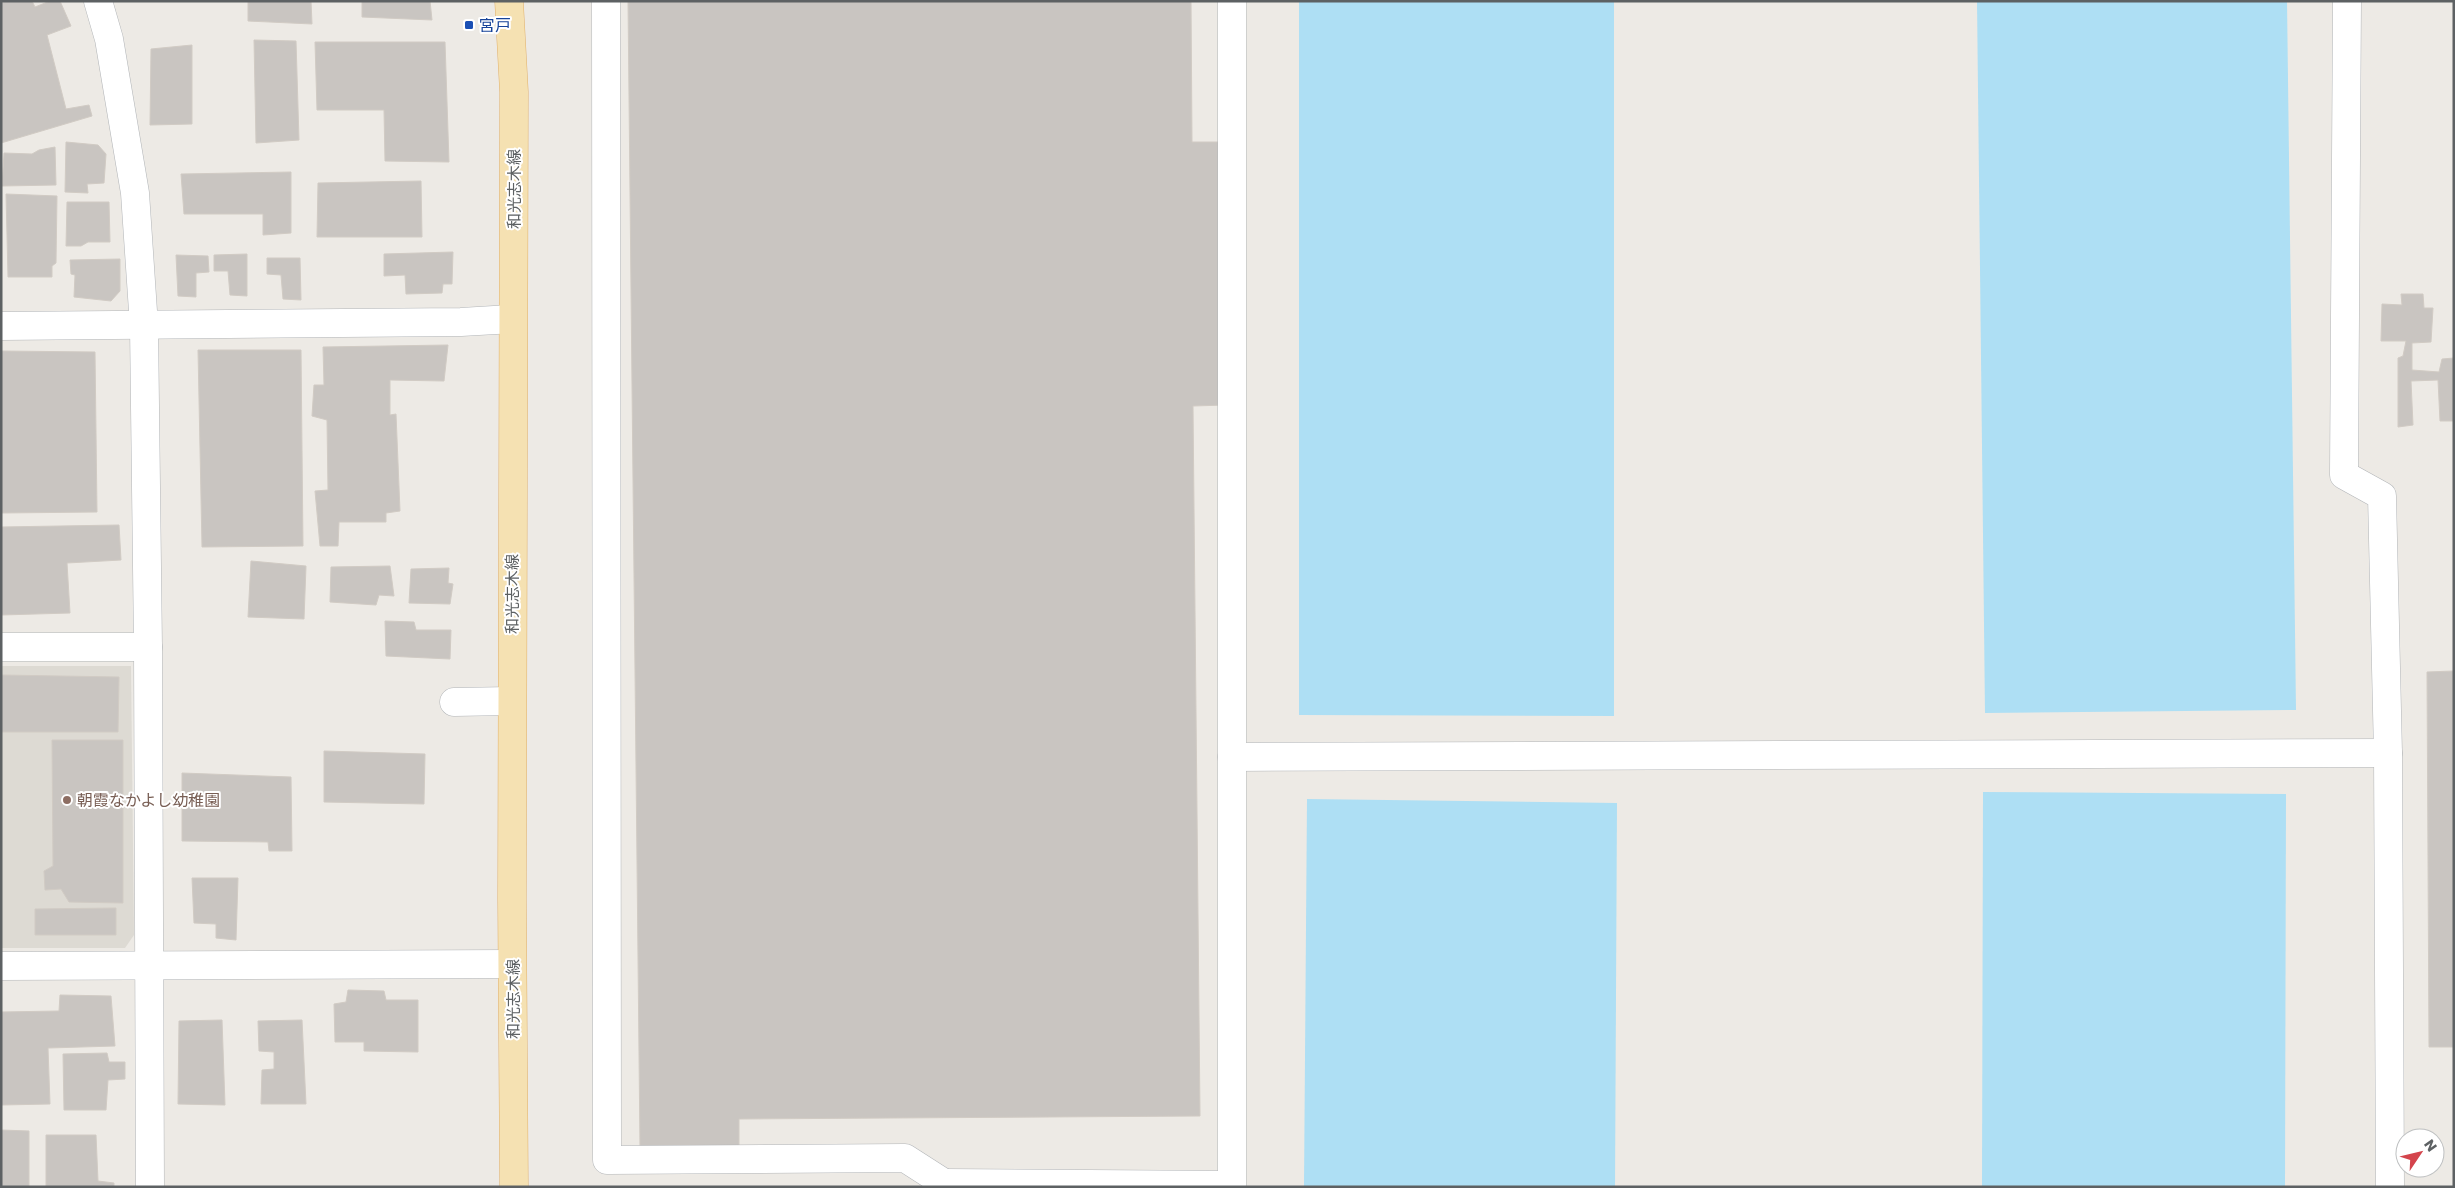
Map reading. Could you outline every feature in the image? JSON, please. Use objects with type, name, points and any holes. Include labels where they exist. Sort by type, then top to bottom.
[{"type":"main road","name":"和光志木線","points":[[509,1],[514,92],[512,319],[514,1187]]},
{"type":"street","points":[[98,1],[109,39],[135,193],[144,326],[148,647],[150,1187]]},
{"type":"street","points":[[606,1],[607,1160],[905,1158],[944,1185],[1232,1186],[1232,1]]},
{"type":"street","points":[[2347,1],[2344,475],[2382,496],[2388,753],[2390,1187]]},
{"type":"street","points":[[1,326],[461,322],[512,319]]},
{"type":"street","points":[[1,647],[148,647]]},
{"type":"street","points":[[454,702],[512,702]]},
{"type":"street","points":[[1232,757],[2388,753]]},
{"type":"street","points":[[1,966],[512,964]]},
{"type":"shaded area","name":"朝霞なかよし幼稚園","points":[[1,666],[131,666],[134,935],[125,948],[1,948]]},
{"type":"water","points":[[1299,1],[1614,1],[1614,716],[1299,715]]},
{"type":"water","points":[[1977,1],[2287,1],[2296,710],[1985,713]]},
{"type":"water","points":[[1983,792],[2286,794],[2285,1187],[1982,1187]]},
{"type":"water","points":[[1307,799],[1617,803],[1615,1187],[1304,1187]]},
{"type":"building","points":[[6,1],[32,1],[35,7],[50,1],[60,1],[71,26],[47,35],[66,109],[89,105],[92,116],[1,143],[1,3]]},
{"type":"building","points":[[248,1],[311,1],[312,24],[248,21]]},
{"type":"building","points":[[362,1],[430,1],[432,20],[362,17]]},
{"type":"building","points":[[628,1],[1191,1],[1192,142],[1222,142],[1225,405],[1193,406],[1200,1116],[739,1119],[739,1147],[640,1148]]},
{"type":"building","points":[[254,40],[296,41],[299,140],[256,143]]},
{"type":"building","points":[[315,42],[445,42],[449,162],[385,161],[384,110],[317,110]]},
{"type":"building","points":[[192,45],[192,124],[150,125],[151,49]]},
{"type":"building","points":[[66,142],[98,145],[106,154],[104,183],[87,184],[88,193],[65,192]]},
{"type":"building","points":[[55,147],[56,185],[2,186],[4,153],[32,154],[39,150]]},
{"type":"building","points":[[291,172],[291,233],[263,235],[263,214],[184,214],[181,174]]},
{"type":"building","points":[[421,181],[422,237],[317,237],[318,183]]},
{"type":"building","points":[[6,194],[57,196],[56,263],[52,266],[52,277],[8,277]]},
{"type":"building","points":[[67,202],[109,202],[110,242],[88,242],[81,246],[66,246]]},
{"type":"building","points":[[453,252],[452,284],[443,284],[442,293],[406,294],[405,275],[384,276],[384,254]]},
{"type":"building","points":[[247,254],[247,296],[230,295],[228,271],[214,271],[214,255]]},
{"type":"building","points":[[176,255],[208,256],[209,272],[196,273],[196,297],[178,296]]},
{"type":"building","points":[[267,258],[300,258],[301,300],[283,299],[281,275],[267,274]]},
{"type":"building","points":[[120,259],[120,291],[111,301],[74,297],[75,275],[71,274],[70,260]]},
{"type":"building","points":[[2401,294],[2423,294],[2424,308],[2433,308],[2431,342],[2412,343],[2412,370],[2439,372],[2442,359],[2454,358],[2454,421],[2440,421],[2438,380],[2411,381],[2413,425],[2398,427],[2398,358],[2403,356],[2406,341],[2381,341],[2382,304],[2402,305]]},
{"type":"building","points":[[448,345],[444,381],[390,380],[390,415],[396,414],[400,511],[386,513],[386,522],[339,522],[338,546],[320,546],[315,491],[328,490],[327,420],[312,416],[314,385],[324,385],[323,347]]},
{"type":"building","points":[[198,350],[301,350],[303,546],[202,547]]},
{"type":"building","points":[[1,351],[95,352],[97,512],[1,513]]},
{"type":"building","points":[[119,525],[121,560],[67,563],[70,613],[1,615],[1,527]]},
{"type":"building","points":[[251,561],[306,566],[304,619],[248,617]]},
{"type":"building","points":[[390,566],[394,596],[379,595],[376,605],[330,602],[331,567]]},
{"type":"building","points":[[449,568],[448,583],[453,584],[450,604],[409,603],[411,569]]},
{"type":"building","points":[[385,621],[414,622],[416,630],[451,630],[450,659],[386,656]]},
{"type":"building","points":[[2454,671],[2454,1047],[2429,1047],[2427,672]]},
{"type":"building","points":[[1,675],[119,677],[118,732],[1,732]]},
{"type":"building","points":[[52,740],[123,740],[123,903],[69,902],[61,889],[45,890],[44,871],[53,866]]},
{"type":"building","points":[[324,751],[425,754],[424,804],[324,802]]},
{"type":"building","points":[[182,773],[291,777],[292,851],[269,851],[268,842],[182,841]]},
{"type":"building","points":[[192,878],[238,878],[236,940],[216,938],[216,924],[194,923]]},
{"type":"building","points":[[116,908],[116,935],[35,935],[35,909]]},
{"type":"building","points":[[348,990],[384,991],[386,1000],[418,1000],[418,1052],[364,1051],[364,1042],[335,1042],[334,1004],[346,1002]]},
{"type":"building","points":[[60,995],[111,996],[115,1046],[48,1048],[50,1104],[1,1105],[1,1012],[59,1011]]},
{"type":"building","points":[[222,1020],[225,1105],[178,1104],[179,1021]]},
{"type":"building","points":[[302,1020],[306,1104],[261,1104],[262,1070],[274,1069],[274,1052],[259,1051],[258,1021]]},
{"type":"building","points":[[107,1053],[109,1062],[125,1062],[125,1079],[108,1080],[106,1110],[64,1110],[63,1054]]},
{"type":"building","points":[[1,1130],[29,1131],[29,1187],[1,1187]]},
{"type":"building","points":[[46,1135],[96,1135],[98,1181],[114,1183],[114,1187],[46,1187]]},
{"type":"place","name":"宮戸","points":[[469,25]]},
{"type":"place","name":"朝霞なかよし幼稚園","points":[[67,800]]}]
